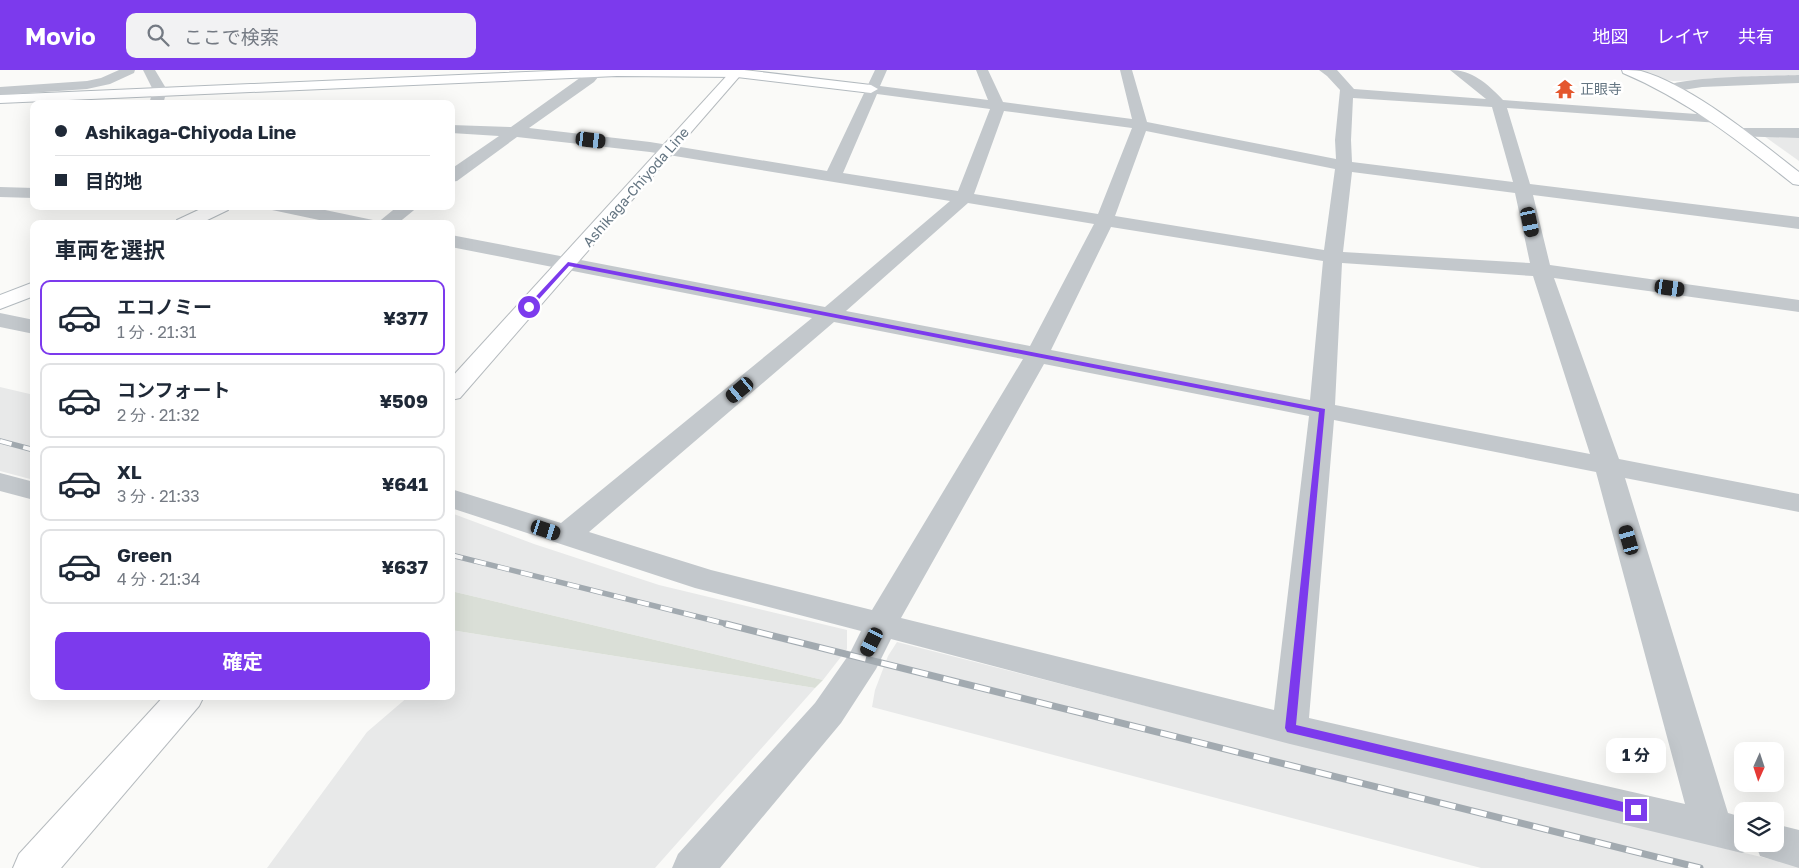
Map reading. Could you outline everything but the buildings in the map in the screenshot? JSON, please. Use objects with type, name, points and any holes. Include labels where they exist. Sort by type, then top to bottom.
[{"type":"street","points":[[0,91],[87,85],[105,81],[129,70]]},
{"type":"street","points":[[149,70],[158,97]]},
{"type":"street","points":[[344,96],[368,70]]},
{"type":"street","points":[[834,176],[881,70]]},
{"type":"street","points":[[565,536],[829,315],[964,198],[998,111],[982,70]]},
{"type":"street","points":[[692,868],[828,713],[864,660],[882,624],[1037,356],[1105,220],[1141,125],[1131,70]]},
{"type":"street","points":[[1290,728],[1322,410],[1333,257],[1344,166],[1343,140],[1347,89],[1332,73],[1325,70]]},
{"type":"street","points":[[1456,70],[1487,91],[1498,103],[1523,189],[1540,270],[1608,466],[1703,798],[1728,832]]},
{"type":"street","points":[[1628,70],[1671,88],[1719,119],[1799,180]]},
{"type":"street","points":[[0,99],[158,97],[358,82],[597,71],[738,71],[1141,125],[1344,166],[1799,223]]},
{"type":"street","points":[[455,174],[597,71]]},
{"type":"street","name":"Ashikaga-Chiyoda Line","points":[[455,389],[738,71]]},
{"type":"street","points":[[1671,88],[1702,83],[1799,79]]},
{"type":"street","points":[[1347,93],[1719,119]]},
{"type":"street","points":[[455,129],[516,131],[668,150],[1333,257],[1540,270],[1799,306]]},
{"type":"street","points":[[1738,133],[1799,133]]},
{"type":"street","points":[[0,192],[30,192]]},
{"type":"street","points":[[192,220],[214,210]]},
{"type":"street","points":[[298,210],[346,220]]},
{"type":"street","points":[[391,220],[404,210]]},
{"type":"street","points":[[455,242],[1799,503]]},
{"type":"street","points":[[0,303],[30,290]]},
{"type":"street","points":[[0,320],[30,326]]},
{"type":"street","points":[[0,482],[30,490]]},
{"type":"street","points":[[455,499],[706,580],[1290,728],[1728,832]]},
{"type":"street","points":[[34,868],[182,700]]},
{"type":"street","points":[[1784,845],[1799,849]]},
{"type":"shaded area","points":[[1640,70],[1799,70],[1799,77],[1673,81],[1665,80]]},
{"type":"shaded area","points":[[1764,136],[1799,136],[1799,161]]},
{"type":"shaded area","points":[[0,387],[30,394],[30,479],[0,471]]},
{"type":"shaded area","points":[[455,514],[534,544],[659,585],[847,630],[847,649],[823,680],[455,592]]},
{"type":"shaded area","points":[[455,592],[823,680],[815,688],[455,631]]},
{"type":"shaded area","points":[[455,631],[815,688],[655,868],[267,868],[367,732],[404,700],[455,700]]},
{"type":"shaded area","points":[[897,642],[1294,744],[1734,850],[1734,852],[1799,866],[1799,868],[1481,868],[872,707],[875,690],[888,656]]},
{"type":"railway","points":[[0,441],[30,449]]},
{"type":"railway","points":[[455,556],[731,625]]},
{"type":"railway","points":[[726,624],[1700,868]]},
{"type":"place","name":"正眼寺","points":[[1565,89]]},
{"type":"route","points":[[529,307],[568,264],[1322,410],[1290,728],[1636,810]]}]
